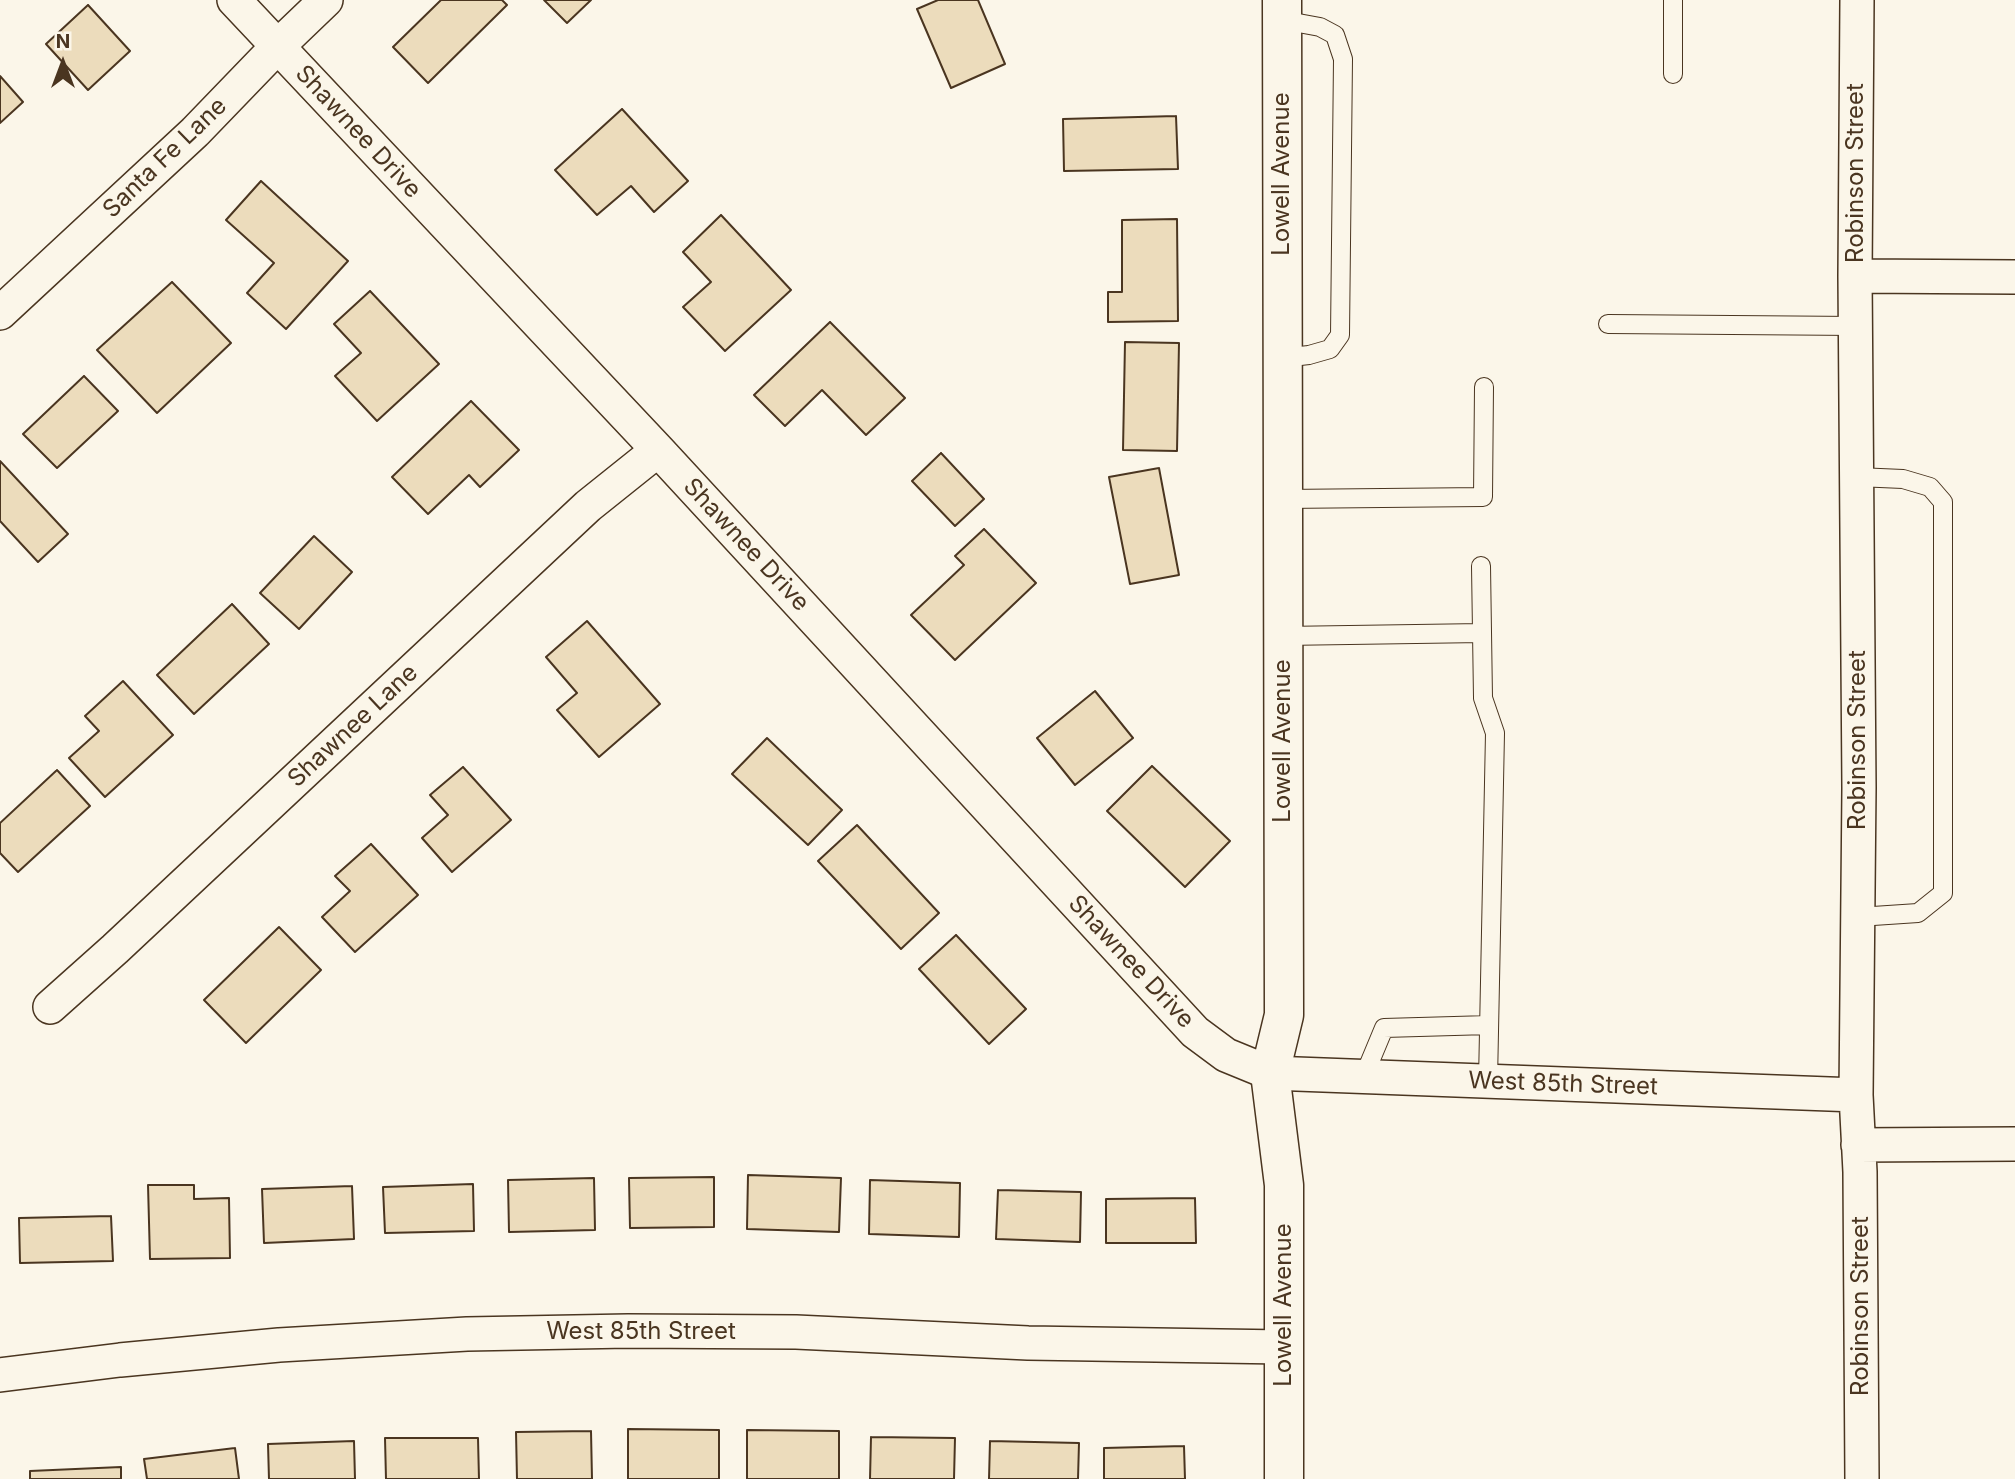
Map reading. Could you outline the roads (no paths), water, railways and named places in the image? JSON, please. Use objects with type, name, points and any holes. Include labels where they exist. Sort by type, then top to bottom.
[{"type":"street","name":"Shawnee Drive","points":[[234,0],[658,450],[1195,1032],[1226,1055],[1270,1073]]},
{"type":"street","name":"Santa Fe Lane","points":[[0,313],[195,132],[326,0]]},
{"type":"street","name":"Robinson Street","points":[[1857,0],[1856,1095],[1862,1479]]},
{"type":"street","name":"Lowell Avenue","points":[[1282,10],[1284,1015],[1270,1073],[1284,1185],[1284,1479]]},
{"type":"street","points":[[1855,276],[2015,277]]},
{"type":"street","name":"Shawnee Lane","points":[[50,1007],[588,506],[658,450]]},
{"type":"street","name":"West 85th Street","points":[[1270,1073],[1856,1095]]},
{"type":"street","points":[[1858,1145],[2015,1144]]},
{"type":"street","name":"West 85th Street","points":[[0,1376],[120,1360],[279,1345],[480,1334],[796,1332],[1028,1343],[1284,1347]]},
{"type":"lane","points":[[1673,0],[1673,75]]},
{"type":"lane","points":[[1282,10],[1335,36],[1343,59],[1340,335],[1330,349],[1283,358]]},
{"type":"lane","points":[[1608,324],[1856,326]]},
{"type":"lane","points":[[1283,499],[1483,497],[1484,387]]},
{"type":"lane","points":[[1857,477],[1903,478],[1930,487],[1943,502],[1943,893],[1918,913],[1858,916]]},
{"type":"lane","points":[[1481,566],[1483,698],[1495,733],[1488,1082]]},
{"type":"lane","points":[[1283,636],[1482,633]]},
{"type":"lane","points":[[1364,1076],[1384,1028],[1489,1025]]}]
